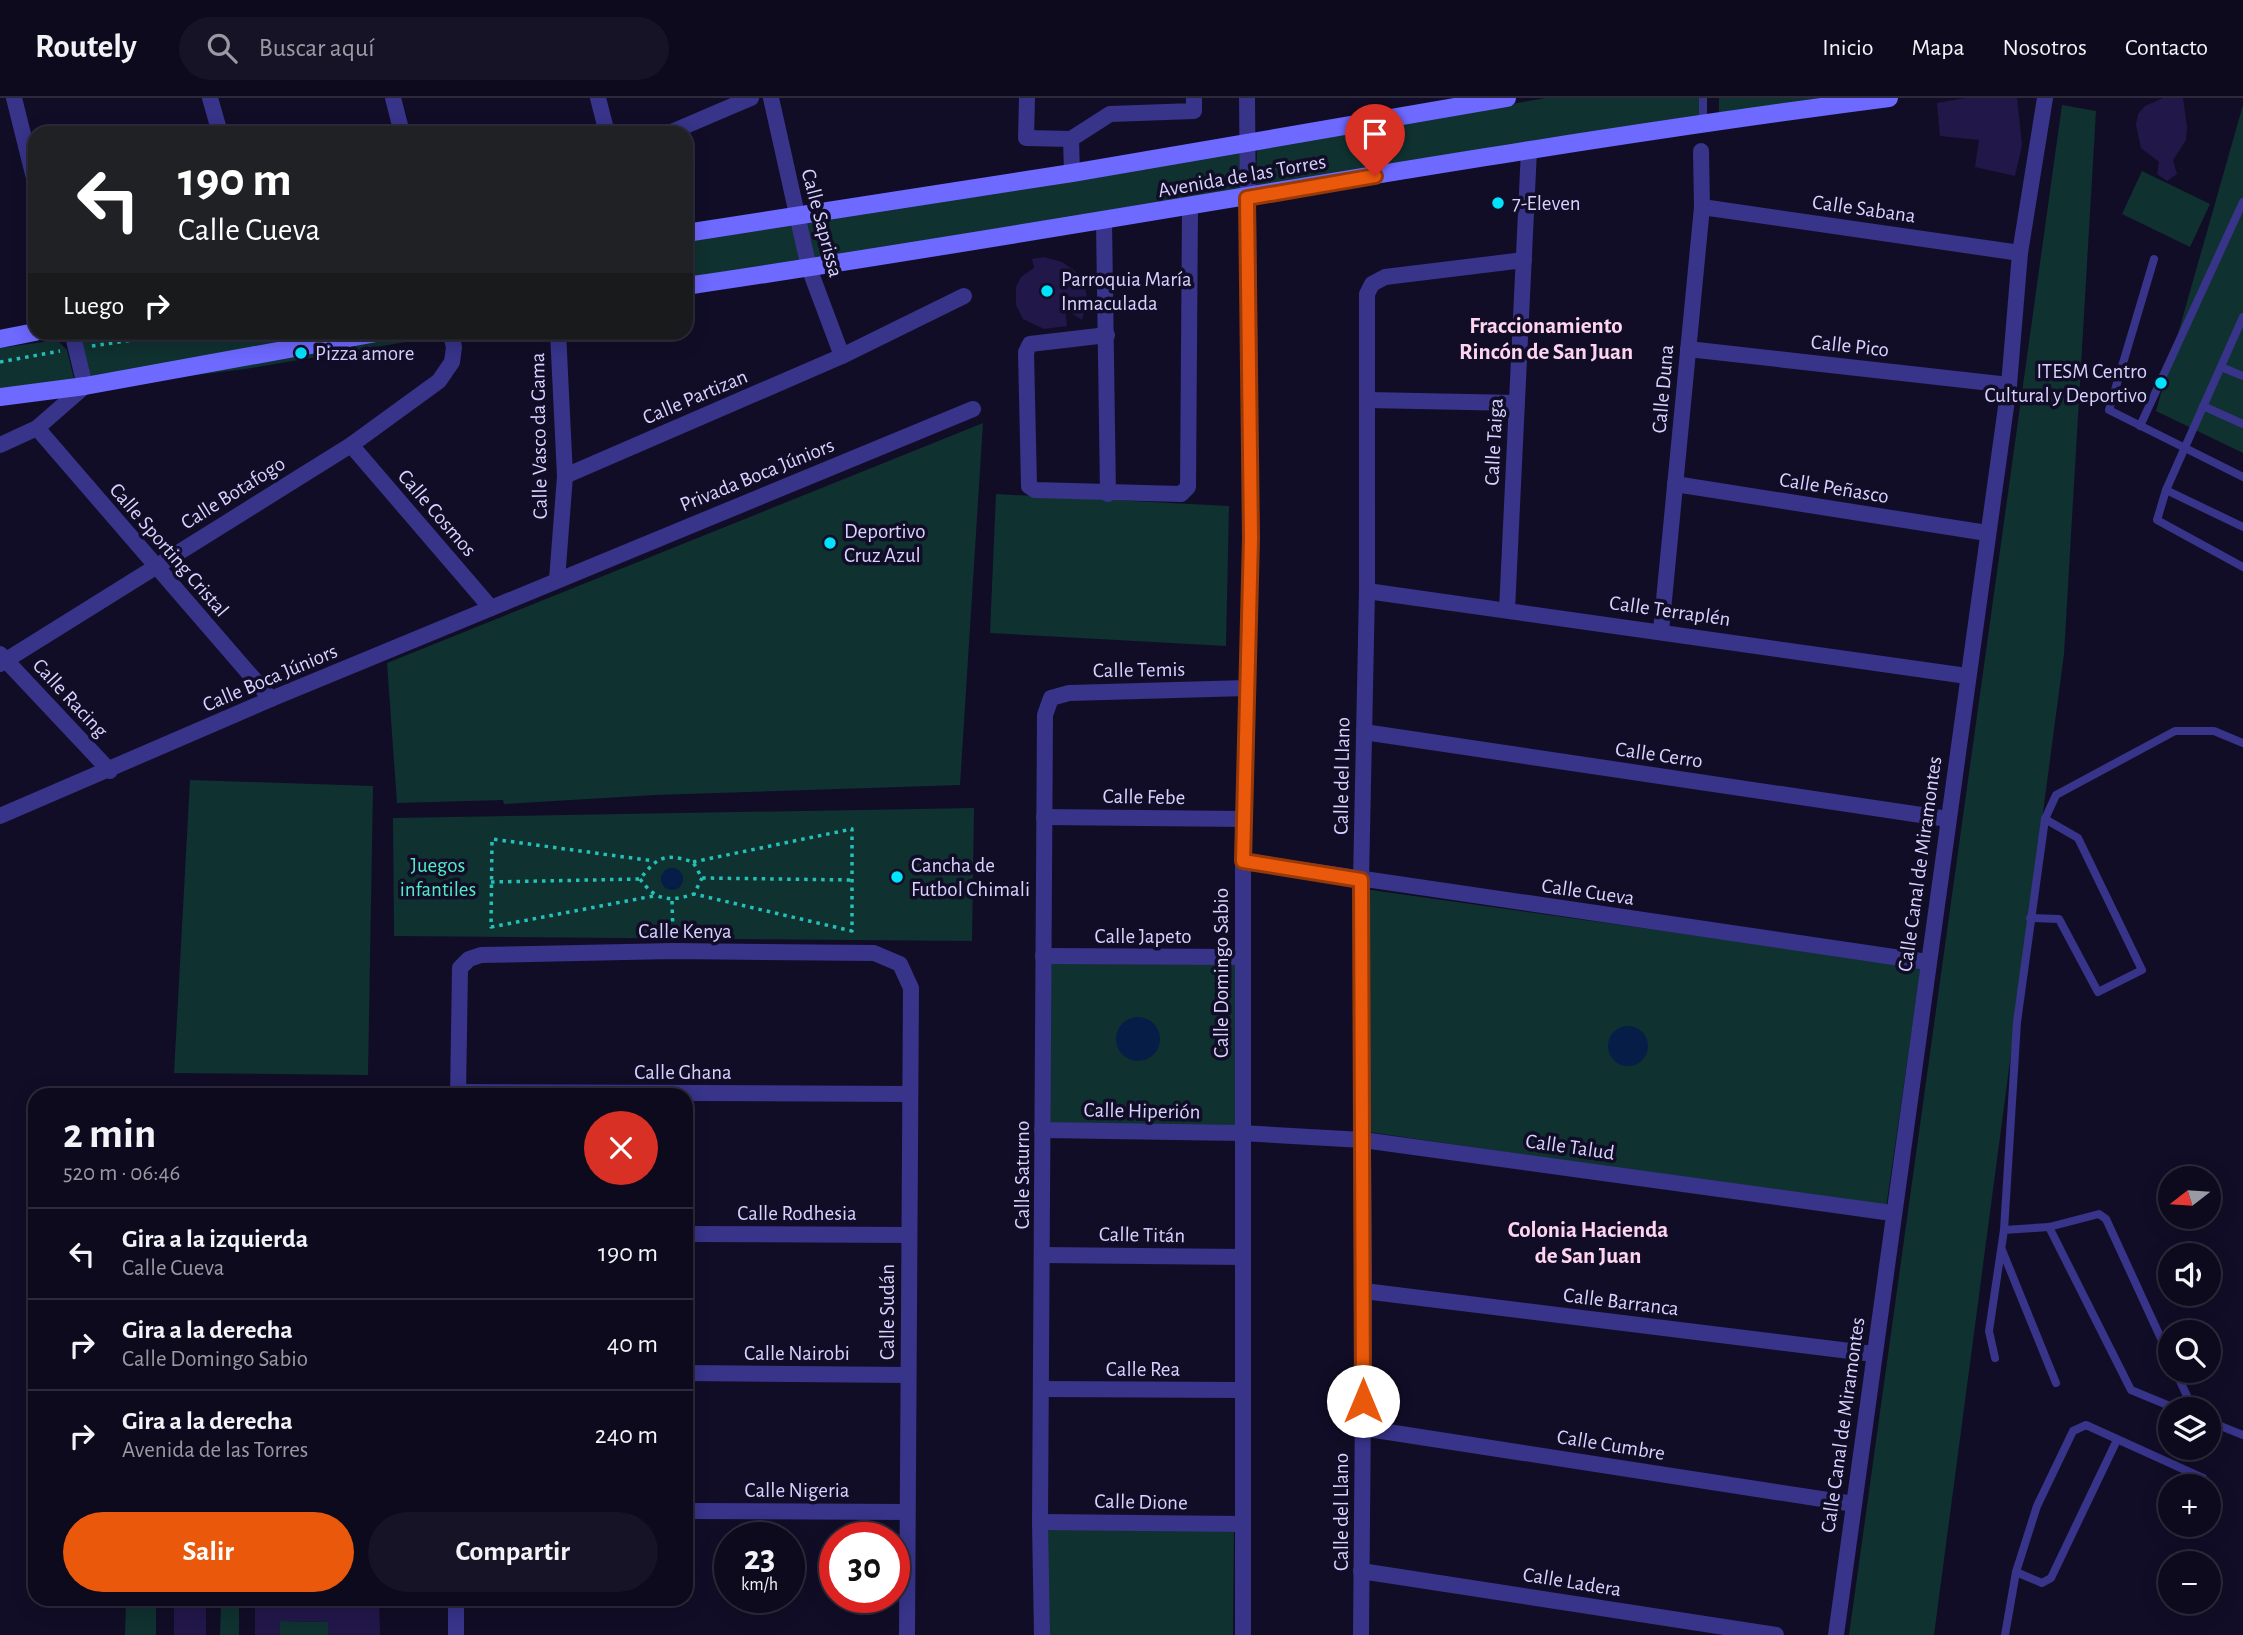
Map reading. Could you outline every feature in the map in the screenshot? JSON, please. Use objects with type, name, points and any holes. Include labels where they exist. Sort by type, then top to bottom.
[{"type":"street","points":[[15,98],[28,152]]},
{"type":"street","points":[[210,98],[218,126]]},
{"type":"street","points":[[393,98],[399,126]]},
{"type":"street","points":[[598,98],[605,126]]},
{"type":"street","points":[[685,126],[751,98]]},
{"type":"street","name":"Calle Saprissa","points":[[771,98],[795,215],[809,268],[842,356]]},
{"type":"street","points":[[1027,98],[1026,138],[1070,139],[1110,106],[1194,111],[1194,98]]},
{"type":"street","name":"Calle Domingo Sabio","points":[[1243,1635],[1243,819],[1251,538],[1247,98]]},
{"type":"street","name":"Avenida de las Torres","points":[[693,232],[1072,173],[1503,98]]},
{"type":"street","name":"Avenida de las Torres","points":[[693,285],[1104,222],[1703,122],[1889,98]]},
{"type":"street","name":"Calle Canal de Miramontes","points":[[1836,1635],[2008,385],[2020,253],[2045,98]]},
{"type":"street","points":[[1070,139],[1072,173]]},
{"type":"street","name":"Calle Taiga","points":[[1507,610],[1529,150]]},
{"type":"street","name":"Calle Duna","points":[[1661,631],[1702,207],[1701,151]]},
{"type":"street","name":"Calle Sabana","points":[[1702,207],[2020,253]]},
{"type":"street","points":[[1107,335],[1030,344],[1027,352],[1026,478],[1029,486],[1035,490],[1181,495],[1188,487],[1190,208]]},
{"type":"street","points":[[1104,222],[1108,494]]},
{"type":"street","name":"Calle del Llano","points":[[1361,1635],[1364,1291],[1361,880],[1367,591],[1367,294],[1372,284],[1385,277],[1524,260]]},
{"type":"street","name":"Calle Partizan","points":[[565,476],[842,356],[964,296]]},
{"type":"street","points":[[0,339],[28,333]]},
{"type":"street","points":[[74,340],[85,386]]},
{"type":"street","points":[[0,397],[85,386],[338,340]]},
{"type":"street","name":"Calle Botafogo","points":[[2,660],[351,445],[445,376],[453,355],[451,340]]},
{"type":"street","name":"Calle Vasco da Gama","points":[[557,580],[565,476],[558,340]]},
{"type":"street","name":"Calle Pico","points":[[1688,349],[2008,385]]},
{"type":"street","points":[[0,446],[37,428],[85,386]]},
{"type":"street","points":[[1368,400],[1517,403]]},
{"type":"street","name":"Privada Boca Júniors","points":[[557,580],[973,409]]},
{"type":"street","name":"Calle Sporting Cristal","points":[[37,428],[271,699]]},
{"type":"street","name":"Calle Cosmos","points":[[351,445],[491,608]]},
{"type":"street","name":"Calle Peñasco","points":[[1675,484],[1987,533]]},
{"type":"street","name":"Calle Boca Júniors","points":[[0,816],[557,580]]},
{"type":"street","name":"Calle Terraplén","points":[[1367,591],[1967,676]]},
{"type":"street","name":"Calle Racing","points":[[2,660],[110,771]]},
{"type":"street","name":"Calle Temis","points":[[1045,715],[1051,698],[1069,693],[1247,688]]},
{"type":"street","name":"Calle Saturno","points":[[1042,1635],[1040,1522],[1043,1389],[1045,715]]},
{"type":"street","name":"Calle Cerro","points":[[1364,732],[1948,819]]},
{"type":"street","name":"Calle Febe","points":[[1044,817],[1243,819]]},
{"type":"street","name":"Calle Cueva","points":[[1243,861],[1928,962]]},
{"type":"street","name":"Calle Kenya","points":[[458,1088],[460,968],[469,958],[481,955],[673,951],[874,953],[900,964],[911,988]]},
{"type":"street","name":"Calle Japeto","points":[[1043,956],[1242,957]]},
{"type":"street","name":"Calle Sudán","points":[[907,1635],[908,1094],[911,988]]},
{"type":"street","name":"Calle Ghana","points":[[693,1094],[908,1094]]},
{"type":"street","name":"Calle Hiperión","points":[[1042,1130],[1241,1133]]},
{"type":"street","name":"Calle Talud","points":[[1241,1133],[1363,1140],[1892,1213]]},
{"type":"street","name":"Calle Rodhesia","points":[[693,1234],[908,1235]]},
{"type":"street","name":"Calle Titán","points":[[1043,1255],[1242,1257]]},
{"type":"street","name":"Calle Barranca","points":[[1364,1291],[1874,1354]]},
{"type":"street","name":"Calle Nairobi","points":[[693,1373],[908,1375]]},
{"type":"street","name":"Calle Rea","points":[[1043,1389],[1243,1390]]},
{"type":"street","name":"Calle Cumbre","points":[[1362,1428],[1854,1504]]},
{"type":"street","name":"Calle Nigeria","points":[[693,1511],[907,1512]]},
{"type":"street","name":"Calle Dione","points":[[1040,1522],[1242,1524]]},
{"type":"street","name":"Calle Ladera","points":[[1361,1571],[1776,1635]]},
{"type":"street","points":[[456,1606],[456,1635]]},
{"type":"lane","points":[[1703,98],[1703,122]]},
{"type":"lane","points":[[2140,426],[2243,202]]},
{"type":"lane","points":[[2154,259],[2109,410],[2243,477]]},
{"type":"lane","points":[[2242,320],[2166,490],[2157,520],[2243,567]]},
{"type":"lane","points":[[2221,367],[2243,376]]},
{"type":"lane","points":[[2203,406],[2243,424]]},
{"type":"lane","points":[[2166,490],[2243,527]]},
{"type":"lane","points":[[1995,1358],[1989,1331],[2004,1230],[2017,1022],[2045,819],[2056,795],[2175,731],[2214,731],[2243,743]]},
{"type":"lane","points":[[2030,918],[2059,919],[2098,992],[2142,970],[2078,838],[2045,819]]},
{"type":"lane","points":[[2004,1230],[2049,1227],[2099,1214],[2106,1219],[2158,1332]]},
{"type":"lane","points":[[2049,1227],[2131,1390],[2158,1401]]},
{"type":"lane","points":[[2001,1248],[2056,1383]]},
{"type":"lane","points":[[2005,1635],[2016,1572],[2037,1506],[2073,1431],[2086,1425],[2194,1474]]},
{"type":"lane","points":[[2221,1427],[2243,1435]]},
{"type":"lane","points":[[2016,1572],[2042,1583],[2051,1578],[2116,1440]]},
{"type":"path","points":[[0,362],[74,340]]},
{"type":"path","points":[[852,829],[852,931],[694,894],[672,901],[653,896],[491,927],[492,839],[654,861],[673,855],[693,862],[852,829]]},
{"type":"path","points":[[640,879],[654,861]]},
{"type":"path","points":[[693,862],[702,878]]},
{"type":"path","points":[[702,878],[852,880]]},
{"type":"path","points":[[694,894],[702,878]]},
{"type":"path","points":[[491,882],[640,879]]},
{"type":"path","points":[[640,879],[653,896]]},
{"type":"path","points":[[672,901],[673,951]]},
{"type":"green space","points":[[1546,98],[1702,98],[1703,117],[1256,188],[1257,147]]},
{"type":"green space","points":[[1719,98],[1839,98],[1719,115]]},
{"type":"green space","points":[[2062,105],[2096,111],[2064,654],[1934,1635],[1849,1635]]},
{"type":"green space","points":[[2243,105],[2243,453],[2156,411]]},
{"type":"green space","points":[[1241,146],[1241,197],[816,270],[800,207]]},
{"type":"green space","points":[[2142,171],[2210,204],[2190,247],[2122,214]]},
{"type":"green space","points":[[790,210],[806,272],[693,288],[693,223]]},
{"type":"green space","points":[[57,340],[67,350],[74,379],[0,403],[0,348]]},
{"type":"green space","points":[[82,340],[418,340],[245,369],[92,388]]},
{"type":"green space","name":"Deportivo Cruz Azul","points":[[983,423],[960,785],[655,795],[504,804],[503,800],[397,803],[387,663]]},
{"type":"green space","points":[[996,494],[1229,506],[1226,646],[990,633]]},
{"type":"green space","points":[[190,780],[373,786],[368,1075],[174,1073]]},
{"type":"green space","name":"Juegos infantiles","points":[[974,808],[972,941],[394,936],[393,818]]},
{"type":"green space","points":[[1364,889],[1921,967],[1886,1208],[1369,1132]]},
{"type":"green space","points":[[1044,957],[1238,962],[1239,1131],[1044,1129]]},
{"type":"green space","points":[[1042,1526],[1234,1530],[1233,1635],[1041,1635]]},
{"type":"green space","points":[[126,1606],[156,1606],[156,1635],[125,1635]]},
{"type":"green space","points":[[221,1606],[239,1606],[239,1635],[220,1635]]},
{"type":"green space","points":[[280,1621],[328,1622],[328,1635],[280,1635]]},
{"type":"water","points":[[672,868],[680,871],[683,879],[680,887],[672,890],[664,887],[661,879],[664,871]]},
{"type":"water","points":[[1138,1017],[1153,1024],[1160,1039],[1153,1054],[1138,1061],[1123,1054],[1116,1039],[1123,1024]]},
{"type":"water","points":[[1628,1026],[1636,1027],[1642,1032],[1647,1038],[1647,1054],[1642,1060],[1636,1065],[1628,1066],[1620,1065],[1614,1060],[1609,1054],[1608,1046],[1609,1038],[1614,1032],[1620,1027]]},
{"type":"building","points":[[1965,98],[2017,98],[2022,145],[2015,176],[1975,167],[1979,140],[1940,136],[1937,103]]},
{"type":"building","points":[[2163,98],[2183,98],[2187,127],[2186,140],[2173,160],[2177,174],[2167,181],[2157,174],[2159,162],[2141,148],[2136,125],[2138,114],[2145,106]]},
{"type":"building","points":[[1044,257],[1062,262],[1079,274],[1085,283],[1087,302],[1082,320],[1065,309],[1067,326],[1044,329],[1023,319],[1016,305],[1016,287],[1021,277],[1034,268],[1032,259]]},
{"type":"building","points":[[174,1606],[206,1606],[206,1635],[174,1635]]},
{"type":"building","points":[[255,1606],[379,1606],[380,1635],[328,1635],[328,1622],[280,1621],[280,1635],[255,1635]]},
{"type":"place","name":"7-Eleven","points":[[1498,203]]},
{"type":"place","name":"Parroquia María Inmaculada","points":[[1047,291]]},
{"type":"place","name":"Pizza amore","points":[[301,353]]},
{"type":"place","name":"ITESM Centro Cultural y Deportivo","points":[[2161,383]]},
{"type":"place","name":"Deportivo Cruz Azul","points":[[830,543]]},
{"type":"place","name":"Cancha de Futbol Chimali","points":[[897,877]]},
{"type":"district","name":"Fraccionamiento Rincón de San Juan","points":[[1546,339]]},
{"type":"district","name":"Colonia Hacienda de San Juan","points":[[1588,1243]]},
{"type":"route","points":[[1363,1401],[1361,880],[1243,861],[1251,538],[1247,198],[1375,176]]}]
